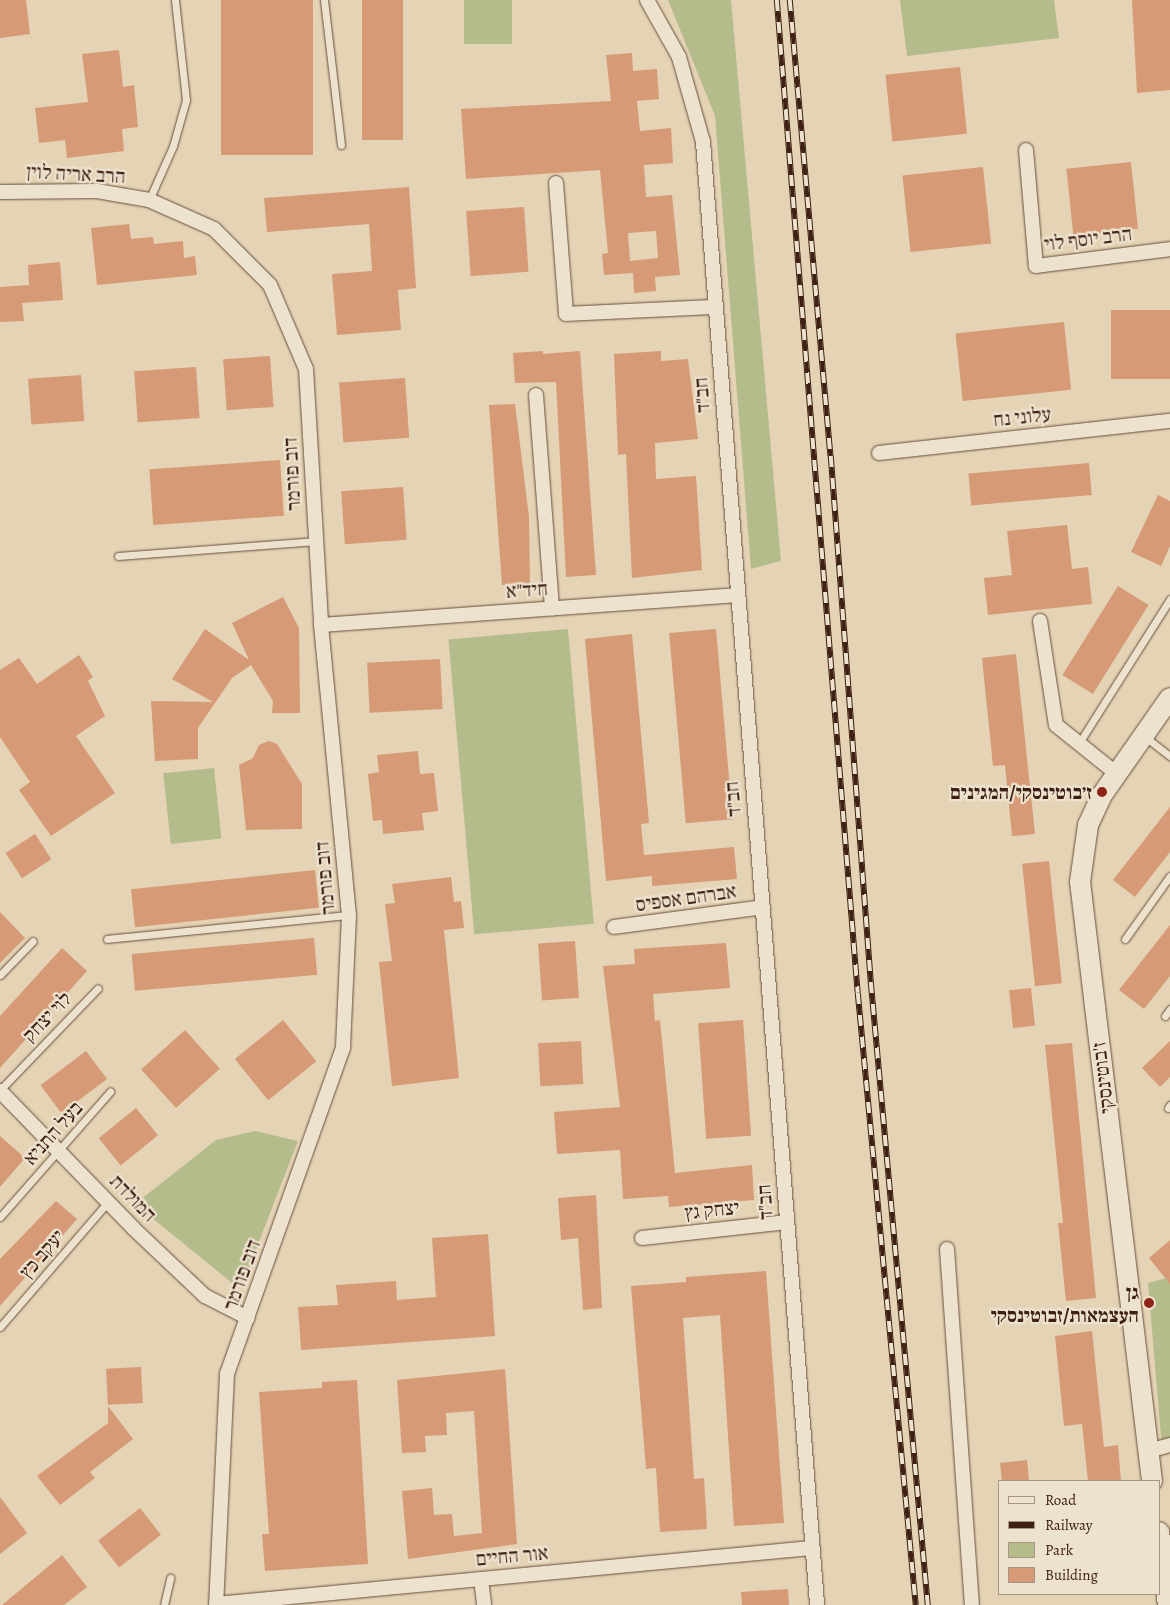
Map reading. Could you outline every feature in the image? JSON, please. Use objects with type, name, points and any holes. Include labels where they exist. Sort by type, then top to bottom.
[{"type":"street","name":"חב\"ד","points":[[647,0],[679,57],[703,142],[735,595],[763,907],[817,1605]]},
{"type":"street","name":"הרב יוסף לוי","points":[[1026,150],[1036,266],[1170,249]]},
{"type":"street","points":[[556,183],[566,314],[716,307]]},
{"type":"street","name":"הרב אריה לוין","points":[[0,192],[97,192],[149,200]]},
{"type":"street","name":"דוב פורמר","points":[[149,200],[214,229],[270,285],[306,369],[321,625],[349,915],[343,1048],[227,1374],[216,1605]]},
{"type":"street","points":[[536,395],[552,608]]},
{"type":"street","name":"עלוני נח","points":[[879,453],[1170,421]]},
{"type":"street","name":"חיד\"א","points":[[321,625],[735,595]]},
{"type":"street","points":[[1040,621],[1056,724],[1117,774]]},
{"type":"street","name":"ז'בוטינסקי","points":[[1152,1480],[1080,882],[1088,825],[1117,774],[1170,698]]},
{"type":"street","name":"אברהם אספיס","points":[[614,928],[763,907]]},
{"type":"street","name":"המולדת","points":[[0,1090],[108,1202],[206,1296],[248,1318]]},
{"type":"street","name":"יצחק גץ","points":[[642,1238],[787,1222]]},
{"type":"street","points":[[947,1250],[972,1605]]},
{"type":"street","points":[[1148,1452],[1170,1445]]},
{"type":"street","points":[[1160,1540],[1168,1605]]},
{"type":"street","name":"אור החיים","points":[[216,1605],[812,1548]]},
{"type":"street","points":[[481,1579],[484,1605]]},
{"type":"lane","points":[[149,200],[172,146],[186,100],[175,0]]},
{"type":"lane","points":[[324,0],[340,145]]},
{"type":"lane","points":[[118,556],[316,541]]},
{"type":"lane","points":[[1079,743],[1170,599]]},
{"type":"lane","points":[[1144,736],[1170,756]]},
{"type":"lane","points":[[1125,939],[1170,876]]},
{"type":"lane","points":[[108,940],[349,915]]},
{"type":"lane","points":[[0,975],[33,941]]},
{"type":"lane","name":"לוי יצחק","points":[[0,1090],[98,988]]},
{"type":"lane","points":[[1165,1016],[1170,1009]]},
{"type":"lane","name":"בעל התניא","points":[[0,1217],[110,1092]]},
{"type":"lane","name":"יעקב כץ","points":[[0,1327],[108,1202]]},
{"type":"lane","points":[[164,1605],[170,1578]]},
{"type":"green space","points":[[464,0],[512,0],[512,44],[464,44]]},
{"type":"green space","points":[[668,0],[731,0],[781,561],[751,569],[715,116]]},
{"type":"green space","points":[[900,0],[1054,0],[1059,38],[907,56]]},
{"type":"green space","points":[[568,629],[594,924],[474,934],[448,639]]},
{"type":"green space","points":[[214,768],[221,839],[171,844],[163,773]]},
{"type":"green space","points":[[255,1131],[298,1141],[243,1283],[232,1283],[135,1204],[216,1140]]},
{"type":"green space","points":[[1170,1277],[1170,1445],[1162,1448],[1148,1283]]},
{"type":"building","points":[[0,0],[26,0],[30,34],[0,38]]},
{"type":"building","points":[[221,0],[313,0],[313,155],[221,155]]},
{"type":"building","points":[[362,0],[403,0],[403,140],[362,140]]},
{"type":"building","points":[[1132,0],[1170,0],[1170,90],[1137,93]]},
{"type":"building","points":[[119,50],[123,87],[134,85],[138,127],[122,129],[124,151],[67,158],[65,140],[39,143],[35,108],[88,102],[82,54]]},
{"type":"building","points":[[632,53],[633,71],[657,69],[659,99],[637,101],[640,131],[671,128],[673,163],[644,165],[646,197],[672,195],[680,275],[655,277],[656,291],[634,293],[633,273],[604,275],[602,254],[608,253],[600,170],[466,179],[461,109],[611,101],[606,55]],"holes":[[[656,231],[658,258],[630,261],[628,233]]]},
{"type":"building","points":[[960,67],[967,134],[892,141],[885,75]]},
{"type":"building","points":[[1131,162],[1138,229],[1073,235],[1066,169]]},
{"type":"building","points":[[983,167],[991,244],[910,252],[902,175]]},
{"type":"building","points":[[409,187],[416,288],[398,290],[401,330],[337,335],[332,274],[372,271],[369,224],[267,232],[264,198]]},
{"type":"building","points":[[524,207],[529,272],[471,276],[466,211]]},
{"type":"building","points":[[129,224],[131,239],[153,237],[154,244],[183,241],[184,258],[195,256],[197,275],[97,285],[91,228]]},
{"type":"building","points":[[60,262],[63,300],[22,303],[24,321],[0,322],[0,287],[29,285],[28,265]]},
{"type":"building","points":[[1111,310],[1170,310],[1170,379],[1111,379]]},
{"type":"building","points":[[1064,322],[1071,390],[963,401],[956,333]]},
{"type":"building","points":[[543,351],[543,354],[580,351],[596,575],[566,577],[556,382],[515,383],[513,353]]},
{"type":"building","points":[[661,351],[661,361],[688,359],[698,439],[655,443],[656,479],[696,476],[702,570],[632,578],[626,454],[618,455],[614,354]]},
{"type":"building","points":[[270,356],[274,407],[227,410],[223,359]]},
{"type":"building","points":[[196,367],[200,418],[138,422],[134,371]]},
{"type":"building","points":[[81,375],[84,421],[31,425],[28,379]]},
{"type":"building","points":[[405,378],[409,438],[343,442],[339,383]]},
{"type":"building","points":[[515,404],[529,517],[530,583],[502,585],[489,405]]},
{"type":"building","points":[[280,460],[284,516],[153,525],[149,469]]},
{"type":"building","points":[[1089,463],[1092,495],[971,505],[968,474]]},
{"type":"building","points":[[403,487],[407,540],[345,544],[341,491]]},
{"type":"building","points":[[1158,495],[1170,501],[1170,546],[1161,566],[1131,552]]},
{"type":"building","points":[[1067,525],[1072,569],[1088,567],[1092,604],[988,615],[984,578],[1012,575],[1007,531]]},
{"type":"building","points":[[1118,586],[1149,605],[1093,694],[1062,675]]},
{"type":"building","points":[[283,597],[299,628],[300,713],[272,713],[273,701],[251,665],[232,678],[198,728],[198,759],[155,761],[151,701],[213,702],[172,679],[205,629],[249,660],[232,623]]},
{"type":"building","points":[[716,629],[733,819],[686,823],[669,633]]},
{"type":"building","points":[[632,634],[649,823],[641,824],[644,855],[734,847],[737,879],[652,886],[652,876],[606,881],[585,639]]},
{"type":"building","points":[[1016,654],[1035,834],[1012,836],[1005,765],[993,766],[982,658]]},
{"type":"building","points":[[79,655],[93,677],[88,681],[105,716],[76,736],[115,793],[51,836],[19,790],[30,782],[0,737],[0,670],[19,658],[37,684]]},
{"type":"building","points":[[440,659],[443,709],[370,713],[367,663]]},
{"type":"building","points":[[269,741],[277,744],[302,784],[302,829],[246,830],[239,765],[253,758],[259,745]]},
{"type":"building","points":[[418,751],[420,774],[434,773],[438,811],[422,813],[424,830],[383,834],[382,820],[373,821],[368,774],[379,772],[377,755]]},
{"type":"building","points":[[1170,807],[1170,852],[1135,897],[1113,880]]},
{"type":"building","points":[[35,834],[51,859],[22,878],[6,853]]},
{"type":"building","points":[[1049,861],[1062,983],[1035,986],[1022,864]]},
{"type":"building","points":[[315,870],[319,908],[135,927],[131,889]]},
{"type":"building","points":[[451,877],[454,902],[461,901],[464,928],[444,930],[459,1078],[392,1086],[379,962],[392,961],[385,904],[395,903],[392,884]]},
{"type":"building","points":[[0,912],[25,938],[0,963]]},
{"type":"building","points":[[1170,925],[1170,976],[1144,1009],[1119,990]]},
{"type":"building","points":[[314,938],[317,975],[135,991],[132,954]]},
{"type":"building","points":[[575,941],[579,998],[542,1000],[538,944]]},
{"type":"building","points":[[726,943],[730,988],[653,994],[655,1021],[660,1020],[675,1173],[752,1165],[754,1200],[669,1207],[668,1196],[623,1199],[620,1150],[557,1154],[554,1112],[620,1107],[603,966],[635,964],[634,949]]},
{"type":"building","points":[[62,948],[87,971],[0,1068],[0,1016]]},
{"type":"building","points":[[1031,988],[1035,1026],[1013,1028],[1009,990]]},
{"type":"building","points":[[283,1020],[316,1061],[268,1100],[235,1059]]},
{"type":"building","points":[[743,1020],[751,1136],[706,1139],[698,1023]]},
{"type":"building","points":[[185,1030],[220,1069],[176,1108],[141,1069]]},
{"type":"building","points":[[581,1041],[583,1084],[540,1086],[538,1043]]},
{"type":"building","points":[[1170,1041],[1170,1077],[1160,1087],[1142,1068]]},
{"type":"building","points":[[1072,1043],[1096,1298],[1066,1301],[1058,1223],[1063,1223],[1045,1045]]},
{"type":"building","points":[[86,1051],[107,1079],[62,1113],[40,1085]]},
{"type":"building","points":[[136,1108],[158,1135],[121,1165],[99,1138]]},
{"type":"building","points":[[0,1136],[25,1158],[0,1187]]},
{"type":"building","points":[[596,1195],[602,1308],[583,1310],[578,1238],[561,1240],[558,1198]]},
{"type":"building","points":[[56,1201],[77,1219],[0,1306],[0,1259]]},
{"type":"building","points":[[488,1234],[495,1336],[301,1350],[298,1307],[338,1305],[336,1285],[396,1281],[397,1300],[436,1297],[432,1238]]},
{"type":"building","points":[[1170,1240],[1170,1284],[1149,1258]]},
{"type":"building","points":[[766,1271],[784,1523],[734,1526],[720,1315],[683,1318],[694,1479],[704,1478],[707,1529],[660,1532],[656,1468],[646,1469],[631,1286],[686,1282],[686,1277]]},
{"type":"building","points":[[1092,1331],[1104,1447],[1118,1445],[1121,1480],[1088,1480],[1082,1424],[1064,1426],[1055,1336]]},
{"type":"building","points":[[141,1367],[143,1403],[108,1405],[106,1369]]},
{"type":"building","points":[[505,1369],[517,1544],[408,1559],[402,1491],[432,1488],[434,1515],[452,1514],[454,1536],[482,1533],[474,1411],[446,1413],[447,1435],[425,1436],[426,1452],[402,1453],[397,1380]]},
{"type":"building","points":[[357,1380],[368,1564],[265,1571],[262,1534],[269,1534],[259,1392],[322,1388],[322,1382]]},
{"type":"building","points":[[108,1406],[133,1439],[90,1472],[95,1478],[60,1505],[37,1476],[108,1423]]},
{"type":"building","points":[[1027,1460],[1029,1480],[1002,1480],[1000,1463]]},
{"type":"building","points":[[0,1497],[27,1533],[0,1554]]},
{"type":"building","points":[[140,1508],[161,1535],[119,1567],[98,1541]]},
{"type":"building","points":[[62,1555],[87,1587],[64,1605],[2,1605]]},
{"type":"building","points":[[788,1589],[789,1605],[742,1605],[741,1592]]},
{"type":"railway","points":[[777,0],[858,993],[916,1605]]},
{"type":"railway","points":[[790,0],[831,456],[871,982],[928,1605]]},
{"type":"place","name":"ז׳בוטינסקי/המגינים","points":[[1102,792]]},
{"type":"place","name":"גן העצמאות/זבוטינסקי","points":[[1149,1303]]}]
